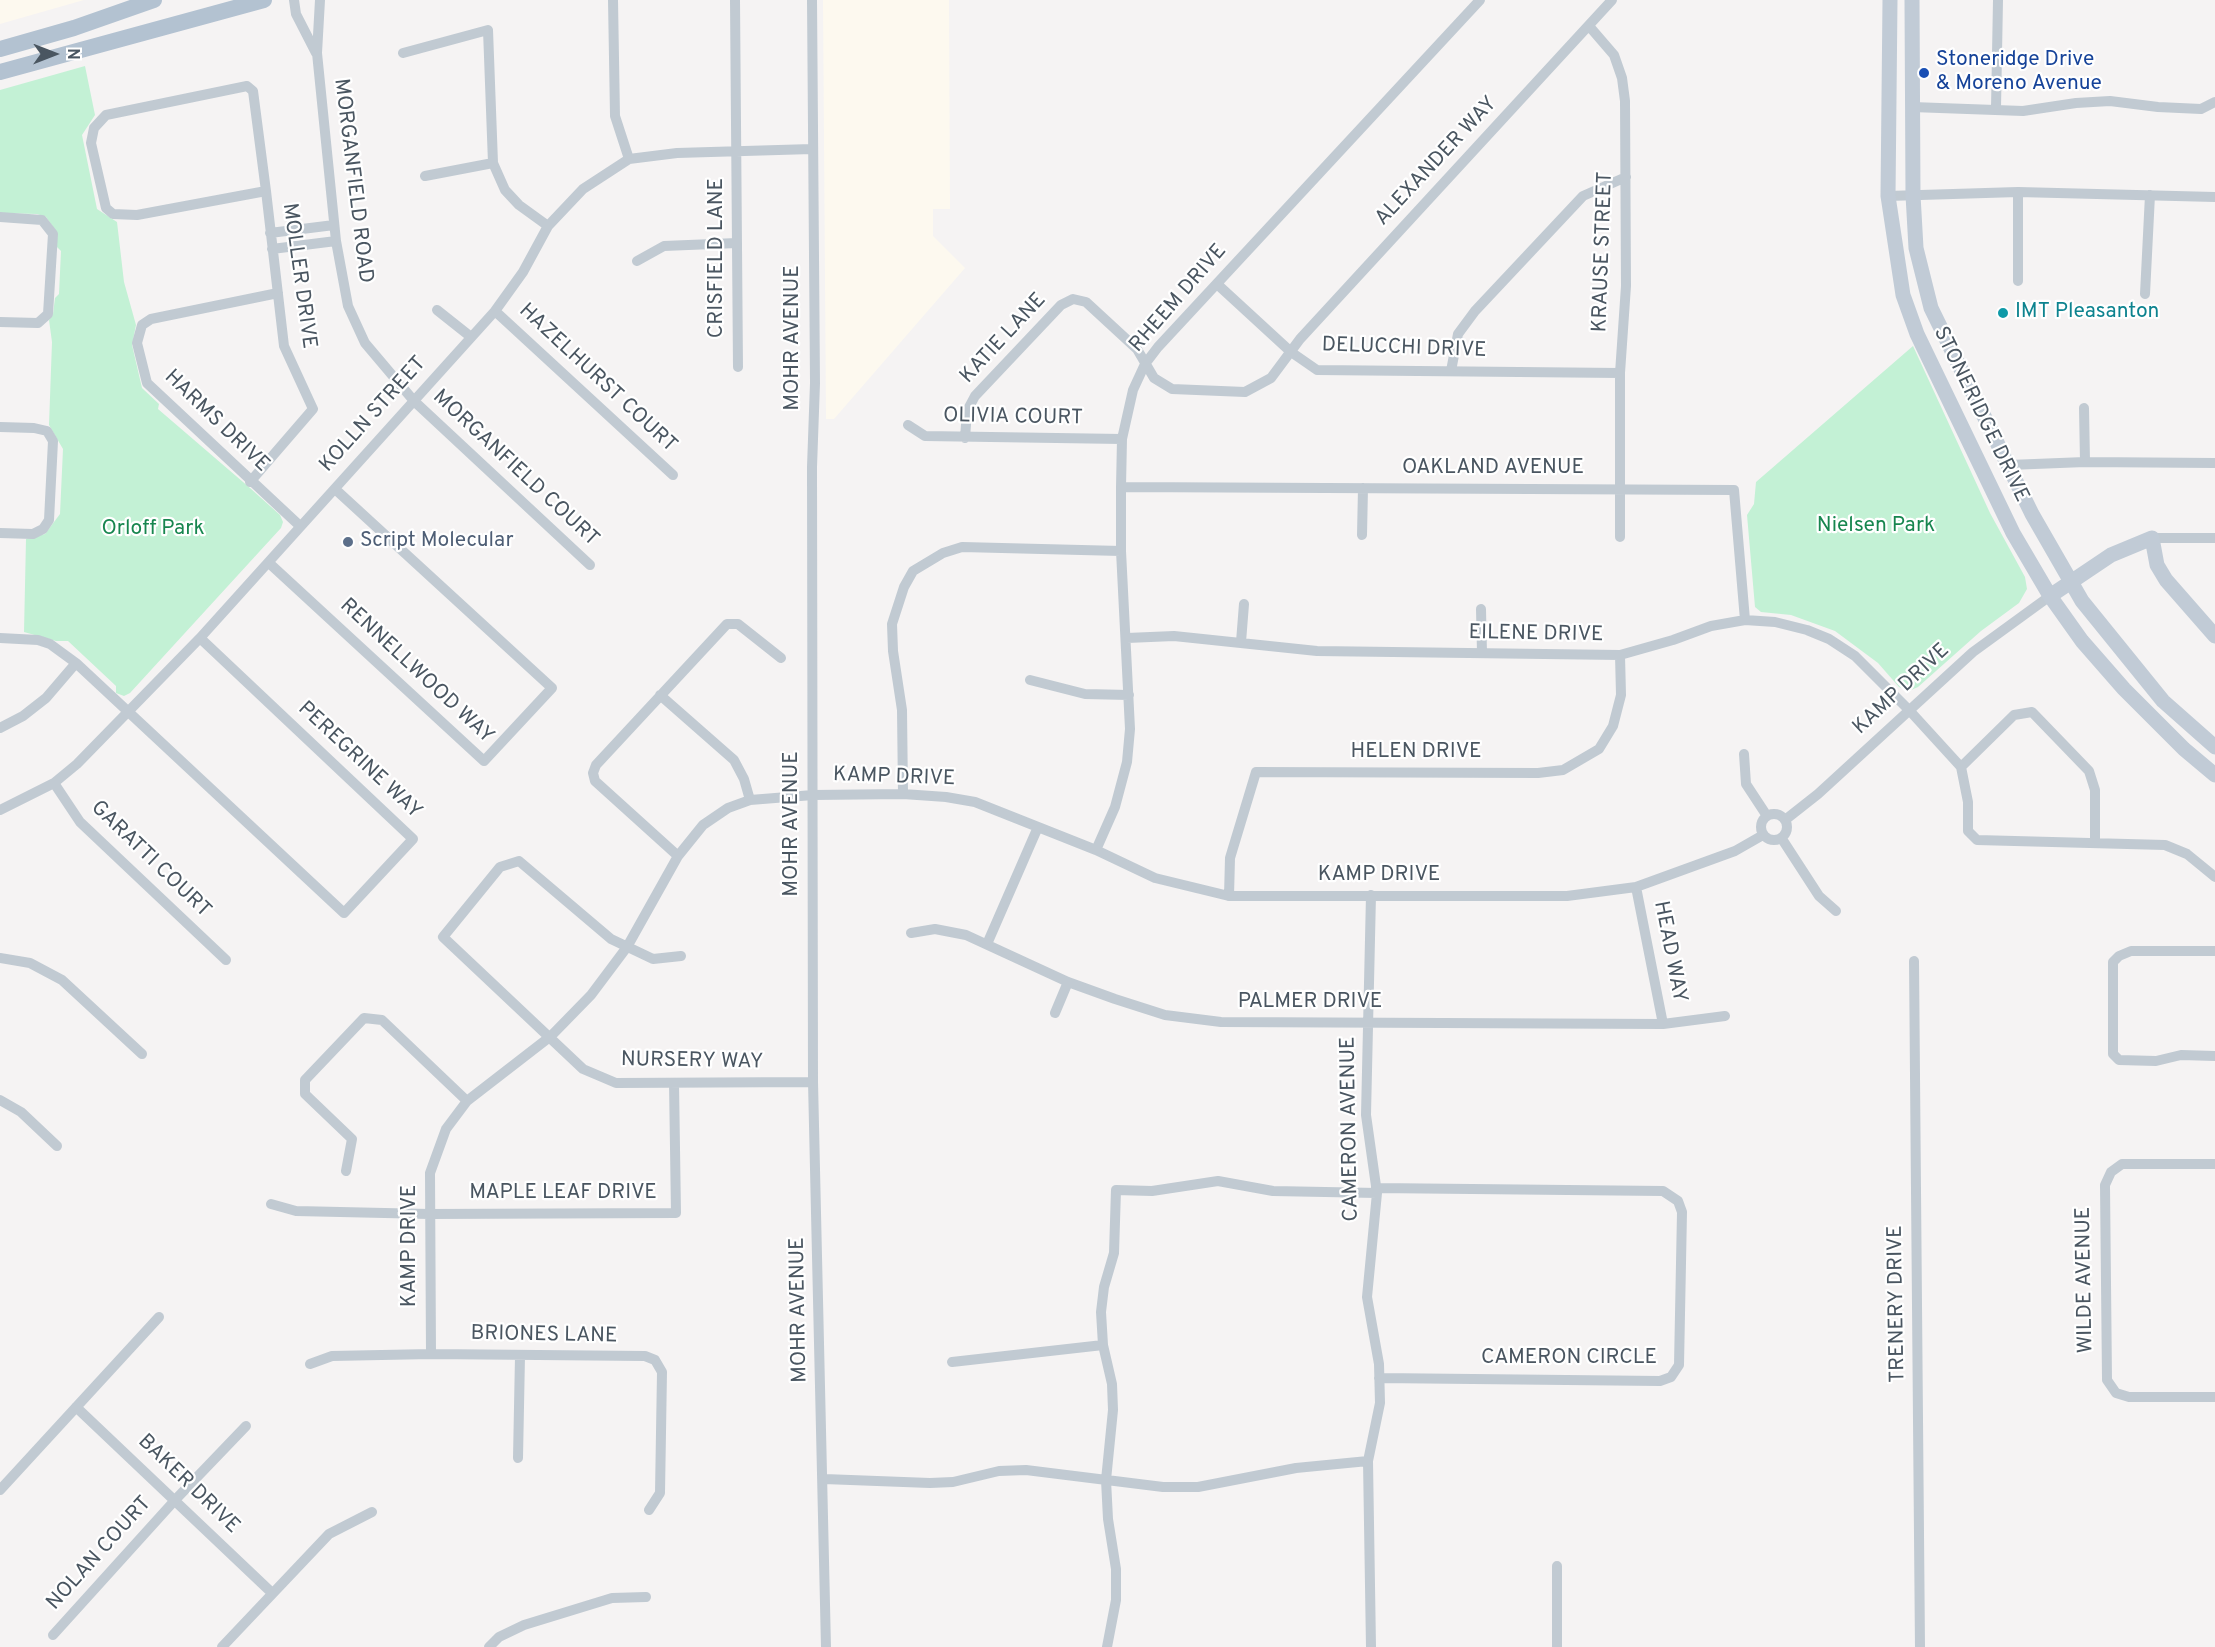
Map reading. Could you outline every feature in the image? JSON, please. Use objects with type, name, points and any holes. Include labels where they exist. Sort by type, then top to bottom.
[{"type":"main road","points":[[0,49],[75,28],[154,0]]},
{"type":"main road","points":[[0,72],[264,0]]},
{"type":"main road","name":"STONERIDGE DRIVE","points":[[1890,0],[1888,196],[1903,295],[1917,334],[2013,533],[2050,596],[2082,641],[2124,689],[2184,749],[2215,775]]},
{"type":"main road","name":"STONERIDGE DRIVE","points":[[1912,0],[1912,195],[1916,248],[1931,308],[2071,583],[2102,629],[2163,701],[2215,747]]},
{"type":"main road","points":[[0,40],[18,44]]},
{"type":"main road","points":[[2050,596],[2111,555],[2152,538],[2157,565],[2166,580],[2215,636]]},
{"type":"street","name":"MORGANFIELD ROAD","points":[[294,0],[296,14],[317,53]]},
{"type":"street","name":"MORGANFIELD ROAD","points":[[320,0],[317,53],[334,225],[348,306],[365,344],[414,401]]},
{"type":"street","points":[[613,0],[615,116],[629,159]]},
{"type":"street","name":"CRISFIELD LANE","points":[[735,0],[738,367]]},
{"type":"street","name":"MOHR AVENUE","points":[[812,0],[815,383],[812,467],[813,1082],[824,1479],[826,1647]]},
{"type":"street","name":"RHEEM DRIVE","points":[[1096,850],[1115,807],[1127,762],[1129,695],[1121,551],[1122,439],[1125,414],[1145,364],[1480,0]]},
{"type":"street","name":"ALEXANDER WAY","points":[[1145,364],[1154,378],[1172,389],[1245,392],[1271,378],[1292,352],[1612,0]]},
{"type":"street","points":[[1996,108],[1998,0]]},
{"type":"street","name":"KRAUSE STREET","points":[[1589,26],[1614,55],[1622,78],[1626,177],[1626,286],[1620,373],[1622,489],[1620,537]]},
{"type":"street","points":[[403,53],[488,30],[493,162],[505,190],[519,205],[548,226]]},
{"type":"street","name":"MOLLER DRIVE","points":[[250,482],[313,409],[284,346],[266,191],[253,91],[247,86],[106,115],[94,128],[91,143],[106,208],[113,214],[137,215],[266,191]]},
{"type":"street","points":[[1912,107],[1996,108],[2023,111],[2076,103],[2110,101],[2158,108],[2201,109],[2215,102]]},
{"type":"street","name":"KOLLN STREET","points":[[0,810],[54,783],[129,712],[200,638],[495,311],[523,272],[548,226],[583,189],[629,159],[677,153],[812,149]]},
{"type":"street","points":[[425,176],[493,162]]},
{"type":"street","points":[[1451,371],[1458,334],[1475,311],[1583,196],[1626,177]]},
{"type":"street","points":[[1888,196],[2018,192],[2215,197]]},
{"type":"street","points":[[2018,192],[2018,281]]},
{"type":"street","points":[[2145,294],[2150,195]]},
{"type":"street","points":[[0,217],[42,220],[53,234],[48,314],[38,323],[0,322]]},
{"type":"street","points":[[270,233],[334,225]]},
{"type":"street","points":[[272,249],[336,241]]},
{"type":"street","points":[[637,261],[664,246],[737,243]]},
{"type":"street","name":"DELUCCHI DRIVE","points":[[1217,284],[1292,352],[1317,370],[1620,373]]},
{"type":"street","name":"HARMS DRIVE","points":[[278,292],[151,319],[142,326],[137,344],[147,383],[250,482],[300,526]]},
{"type":"street","name":"KATIE LANE","points":[[965,438],[967,411],[975,396],[1060,305],[1073,299],[1086,302],[1137,349],[1145,364]]},
{"type":"street","points":[[437,310],[471,337]]},
{"type":"street","name":"HAZELHURST COURT","points":[[495,311],[673,475]]},
{"type":"street","name":"MORGANFIELD COURT","points":[[414,401],[590,565]]},
{"type":"street","points":[[2084,408],[2085,462]]},
{"type":"street","name":"OLIVIA COURT","points":[[908,425],[925,436],[1122,439]]},
{"type":"street","points":[[0,426],[47,431],[53,441],[53,450],[49,520],[43,529],[33,534],[0,533]]},
{"type":"street","points":[[2009,465],[2085,462],[2215,463]]},
{"type":"street","name":"OAKLAND AVENUE","points":[[1121,487],[1734,490],[1746,620]]},
{"type":"street","points":[[1362,535],[1363,488]]},
{"type":"street","name":"RENNELLWOOD WAY","points":[[269,563],[484,761],[552,688],[335,489]]},
{"type":"street","points":[[2152,538],[2215,538]]},
{"type":"street","points":[[903,794],[902,710],[893,651],[892,624],[904,587],[913,571],[924,563],[962,547],[1121,551]]},
{"type":"street","name":"KAMP DRIVE","points":[[1785,820],[1818,794],[1995,633],[2050,596]]},
{"type":"street","points":[[1241,642],[1244,604]]},
{"type":"street","points":[[1481,609],[1482,653]]},
{"type":"street","name":"EILENE DRIVE","points":[[1127,638],[1174,636],[1317,651],[1620,655],[1673,640],[1711,626],[1746,620],[1776,622],[1808,630],[1829,639],[1855,656],[1961,767]]},
{"type":"street","points":[[678,856],[596,781],[593,773],[596,765],[727,624],[738,624],[781,657]]},
{"type":"street","points":[[0,638],[38,640],[50,644],[76,663],[129,712]]},
{"type":"street","name":"PEREGRINE WAY","points":[[129,712],[344,913],[413,839],[200,638]]},
{"type":"street","name":"HELEN DRIVE","points":[[1230,896],[1230,858],[1256,772],[1538,773],[1563,770],[1599,749],[1613,726],[1621,695],[1620,655]]},
{"type":"street","points":[[0,728],[23,716],[46,698],[76,663]]},
{"type":"street","points":[[1030,680],[1085,694],[1129,695]]},
{"type":"street","points":[[660,695],[734,760],[744,779],[750,800]]},
{"type":"street","points":[[2095,841],[2095,790],[2089,771],[2032,712],[2014,715],[1961,767],[1968,802],[1968,831],[1977,840],[2095,841],[2165,845],[2187,854],[2215,877]]},
{"type":"street","points":[[1744,754],[1746,784],[1767,816]]},
{"type":"street","name":"GARATTI COURT","points":[[54,783],[80,822],[226,960]]},
{"type":"street","name":"KAMP DRIVE","points":[[431,1354],[430,1173],[446,1129],[467,1101],[550,1036],[591,995],[627,946],[678,856],[703,825],[728,808],[750,800],[813,795],[903,794],[975,802],[1096,850],[1155,878],[1230,896],[1568,897],[1636,887],[1735,851],[1763,835]]},
{"type":"street","points":[[1777,814],[1785,820],[1787,830],[1782,839],[1771,841],[1763,835],[1761,825],[1767,816],[1777,814]]},
{"type":"street","points":[[987,944],[1038,827]]},
{"type":"street","points":[[1782,839],[1819,896],[1836,911]]},
{"type":"street","name":"NURSERY WAY","points":[[627,946],[611,939],[519,861],[500,867],[443,937],[583,1069],[616,1083],[813,1082]]},
{"type":"street","name":"HEAD WAY","points":[[1636,887],[1663,1024]]},
{"type":"street","name":"CAMERON AVENUE","points":[[1371,895],[1366,1115],[1377,1190],[1367,1297],[1379,1378],[1380,1403],[1368,1461],[1371,1647]]},
{"type":"street","name":"PALMER DRIVE","points":[[911,933],[935,930],[966,935],[1068,982],[1165,1015],[1221,1022],[1663,1024],[1725,1016]]},
{"type":"street","points":[[627,946],[653,959],[681,956]]},
{"type":"street","points":[[2215,951],[2131,951],[2119,956],[2113,962],[2113,1054],[2119,1060],[2156,1061],[2181,1055],[2215,1056]]},
{"type":"street","points":[[0,958],[30,963],[62,980],[142,1054]]},
{"type":"street","name":"TRENERY DRIVE","points":[[1914,961],[1920,1647]]},
{"type":"street","points":[[1055,1013],[1068,982]]},
{"type":"street","points":[[346,1171],[352,1139],[304,1094],[304,1080],[364,1018],[382,1020],[467,1101]]},
{"type":"street","name":"MAPLE LEAF DRIVE","points":[[429,1214],[676,1213],[674,1083]]},
{"type":"street","points":[[0,1100],[21,1112],[57,1146]]},
{"type":"street","name":"WILDE AVENUE","points":[[2215,1164],[2122,1164],[2111,1172],[2105,1185],[2107,1380],[2116,1393],[2129,1397],[2215,1397]]},
{"type":"street","points":[[1107,1647],[1116,1600],[1116,1569],[1108,1519],[1106,1480],[1113,1401],[1112,1384],[1103,1345],[1101,1312],[1104,1287],[1114,1253],[1116,1190],[1152,1191],[1218,1181],[1273,1191],[1377,1190]]},
{"type":"street","name":"CAMERON CIRCLE","points":[[1377,1190],[1663,1191],[1678,1201],[1682,1212],[1679,1365],[1671,1377],[1660,1381],[1379,1378]]},
{"type":"street","points":[[271,1204],[296,1210],[429,1214]]},
{"type":"street","points":[[0,1490],[159,1317]]},
{"type":"street","points":[[952,1362],[1103,1345]]},
{"type":"street","name":"BRIONES LANE","points":[[310,1364],[332,1356],[431,1354],[645,1356],[655,1360],[662,1372],[660,1494],[649,1510]]},
{"type":"street","points":[[518,1458],[520,1356]]},
{"type":"street","name":"BAKER DRIVE","points":[[76,1407],[176,1499],[271,1592]]},
{"type":"street","name":"NOLAN COURT","points":[[53,1635],[176,1499],[246,1426]]},
{"type":"street","points":[[824,1479],[953,1482],[999,1471],[1026,1470],[1163,1487],[1198,1487],[1296,1468],[1368,1461]]},
{"type":"street","points":[[222,1647],[271,1592],[329,1534],[372,1512]]},
{"type":"street","points":[[1557,1566],[1557,1647]]},
{"type":"street","points":[[489,1647],[499,1637],[524,1625],[612,1598],[646,1597]]},
{"type":"shaded area","points":[[0,0],[84,0],[0,24]]},
{"type":"shaded area","points":[[823,0],[949,0],[950,209],[933,209],[933,236],[965,268],[834,419],[826,419]]},
{"type":"green space","name":"Orloff Park","points":[[85,66],[95,115],[82,135],[97,209],[117,222],[124,282],[136,325],[132,345],[142,388],[159,404],[158,409],[280,515],[283,522],[281,528],[130,693],[124,696],[116,693],[116,686],[68,641],[56,641],[24,632],[26,539],[45,534],[60,514],[63,449],[49,425],[52,342],[49,320],[53,314],[55,298],[59,294],[61,251],[57,247],[56,231],[46,217],[37,214],[0,213],[0,90]]},
{"type":"green space","name":"Nielsen Park","points":[[1913,346],[1990,513],[2025,577],[2027,589],[2019,603],[1981,631],[1918,687],[1909,691],[1899,687],[1878,663],[1835,631],[1791,615],[1761,612],[1755,607],[1747,515],[1754,504],[1756,482]]},
{"type":"place","name":"Stoneridge Drive & Moreno Avenue","points":[[1924,73]]},
{"type":"place","name":"IMT Pleasanton","points":[[2003,313]]},
{"type":"place","name":"Script Molecular","points":[[348,542]]}]
